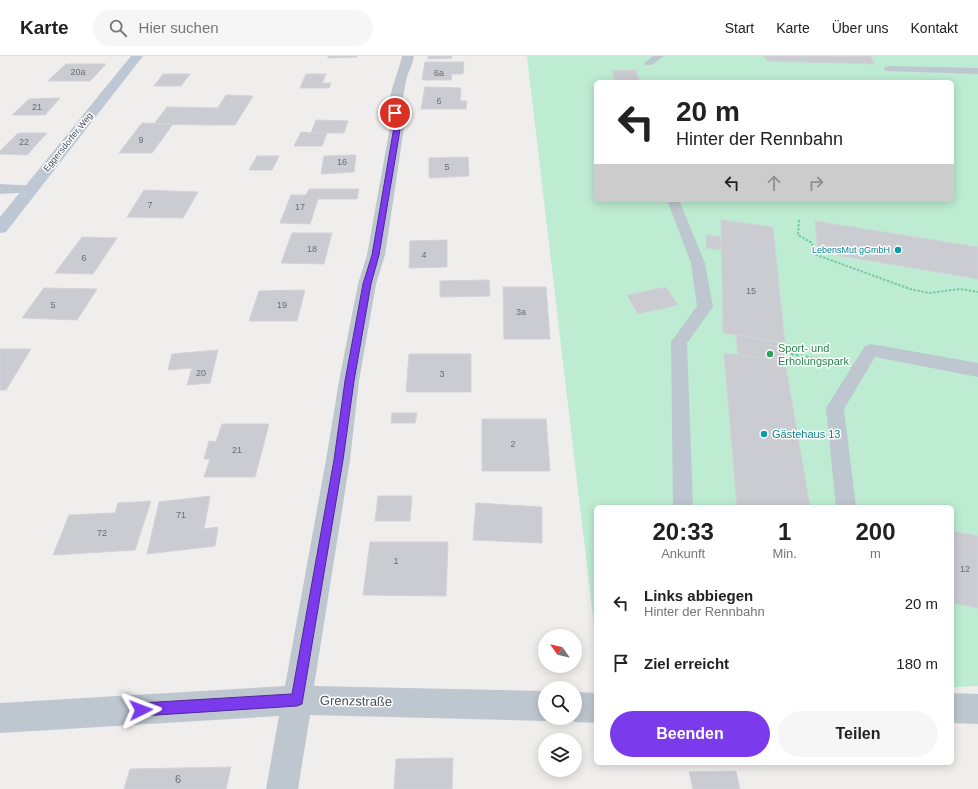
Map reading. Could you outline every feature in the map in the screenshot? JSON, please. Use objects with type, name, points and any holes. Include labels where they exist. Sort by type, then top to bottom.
[{"type":"main road","name":"Eggersdorfer Weg","points":[[0,228],[137,56]]},
{"type":"street","points":[[282,789],[338,460],[349,381],[367,284],[376,255],[398,121],[395,113],[401,76],[406,67],[408,56]]},
{"type":"street","points":[[0,189],[31,189]]},
{"type":"street","name":"Grenzstraße","points":[[0,718],[297,700],[538,706]]},
{"type":"street","points":[[582,707],[594,708]]},
{"type":"street","points":[[954,708],[978,709]]},
{"type":"lane","points":[[649,63],[659,56]]},
{"type":"lane","points":[[889,69],[978,71]]},
{"type":"lane","points":[[674,202],[698,263],[705,307],[679,342],[683,505]]},
{"type":"lane","points":[[846,505],[835,408],[872,350],[978,370]]},
{"type":"path","points":[[798,220],[798,234],[812,243],[814,254],[910,289],[929,293],[960,289],[978,292]]},
{"type":"green space","name":"Sport- und Erholungspark","points":[[527,56],[978,56],[978,686],[954,687],[954,505],[594,505],[594,626]]},
{"type":"building","points":[[328,56],[357,56],[357,57],[328,58]]},
{"type":"building","points":[[428,56],[452,56],[452,58],[428,59]]},
{"type":"building","points":[[764,56],[870,56],[875,64],[767,61]]},
{"type":"building","points":[[425,62],[464,62],[463,74],[452,74],[451,80],[422,80]]},
{"type":"building","points":[[66,64],[106,64],[90,81],[48,81]]},
{"type":"building","points":[[612,70],[636,70],[639,80],[615,80]]},
{"type":"building","points":[[163,74],[190,74],[181,86],[154,86]]},
{"type":"building","points":[[306,74],[326,74],[322,83],[331,83],[329,88],[300,88]]},
{"type":"building","points":[[425,87],[461,88],[460,101],[467,101],[466,109],[421,109]]},
{"type":"building","points":[[226,95],[253,96],[235,125],[207,125]]},
{"type":"building","points":[[60,98],[45,115],[12,115],[29,99]]},
{"type":"building","points":[[167,107],[218,108],[207,125],[154,124]]},
{"type":"building","points":[[316,120],[348,121],[344,133],[311,133]]},
{"type":"building","points":[[142,123],[173,124],[152,153],[119,153]]},
{"type":"building","points":[[301,132],[327,133],[322,146],[294,146]]},
{"type":"building","points":[[18,133],[47,133],[27,155],[0,154],[0,151]]},
{"type":"building","points":[[356,155],[354,172],[321,174],[324,156]]},
{"type":"building","points":[[257,156],[279,156],[272,170],[249,170]]},
{"type":"building","points":[[468,157],[469,176],[429,178],[429,158]]},
{"type":"building","points":[[309,189],[359,189],[357,199],[318,199],[310,224],[280,223],[291,195],[306,195]]},
{"type":"building","points":[[144,190],[198,192],[183,218],[127,217]]},
{"type":"building","points":[[721,220],[773,227],[785,343],[723,333]]},
{"type":"building","name":"LebensMut gGmbH","points":[[815,221],[978,247],[978,279],[818,252]]},
{"type":"building","points":[[292,233],[332,233],[324,264],[281,263]]},
{"type":"building","points":[[706,235],[721,237],[721,250],[706,248]]},
{"type":"building","points":[[82,237],[117,238],[93,274],[55,273]]},
{"type":"building","points":[[447,240],[447,267],[409,268],[410,241]]},
{"type":"building","points":[[489,280],[490,296],[440,297],[440,281]]},
{"type":"building","points":[[503,287],[546,287],[550,339],[504,339]]},
{"type":"building","points":[[666,287],[678,305],[638,314],[627,295]]},
{"type":"building","points":[[44,288],[97,289],[77,320],[22,318]]},
{"type":"building","points":[[305,290],[297,321],[249,321],[259,291]]},
{"type":"building","points":[[736,335],[785,343],[785,361],[738,355]]},
{"type":"building","points":[[0,349],[31,349],[6,390],[0,390]]},
{"type":"building","points":[[218,350],[210,383],[187,385],[192,368],[168,370],[172,354]]},
{"type":"building","name":"Gästehaus 13","points":[[724,353],[785,361],[810,505],[737,505]]},
{"type":"building","points":[[409,354],[471,354],[471,392],[406,392]]},
{"type":"building","points":[[392,413],[417,413],[415,423],[391,423]]},
{"type":"building","points":[[482,419],[546,419],[550,471],[482,471]]},
{"type":"building","points":[[222,424],[269,424],[255,477],[204,477],[210,459],[204,459],[209,441],[216,442]]},
{"type":"building","points":[[210,496],[204,529],[218,527],[215,546],[147,554],[159,502]]},
{"type":"building","points":[[378,496],[412,496],[410,521],[375,521]]},
{"type":"building","points":[[151,501],[135,550],[53,555],[69,515],[115,513],[118,503]]},
{"type":"building","points":[[476,503],[542,507],[542,543],[473,540]]},
{"type":"building","points":[[954,531],[978,536],[978,608],[954,603]]},
{"type":"building","points":[[370,542],[448,542],[446,596],[363,595]]},
{"type":"building","points":[[453,758],[452,789],[394,789],[396,759]]},
{"type":"building","points":[[231,767],[226,789],[124,789],[130,769]]},
{"type":"building","points":[[736,771],[740,789],[693,789],[689,772]]},
{"type":"place","name":"LebensMut gGmbH","points":[[898,250]]},
{"type":"place","name":"Sport- und Erholungspark","points":[[770,354]]},
{"type":"place","name":"Gästehaus 13","points":[[764,434]]},
{"type":"route","points":[[141,710],[297,700],[338,460],[349,381],[367,284],[376,255],[396,136],[398,121],[395,113]]}]
